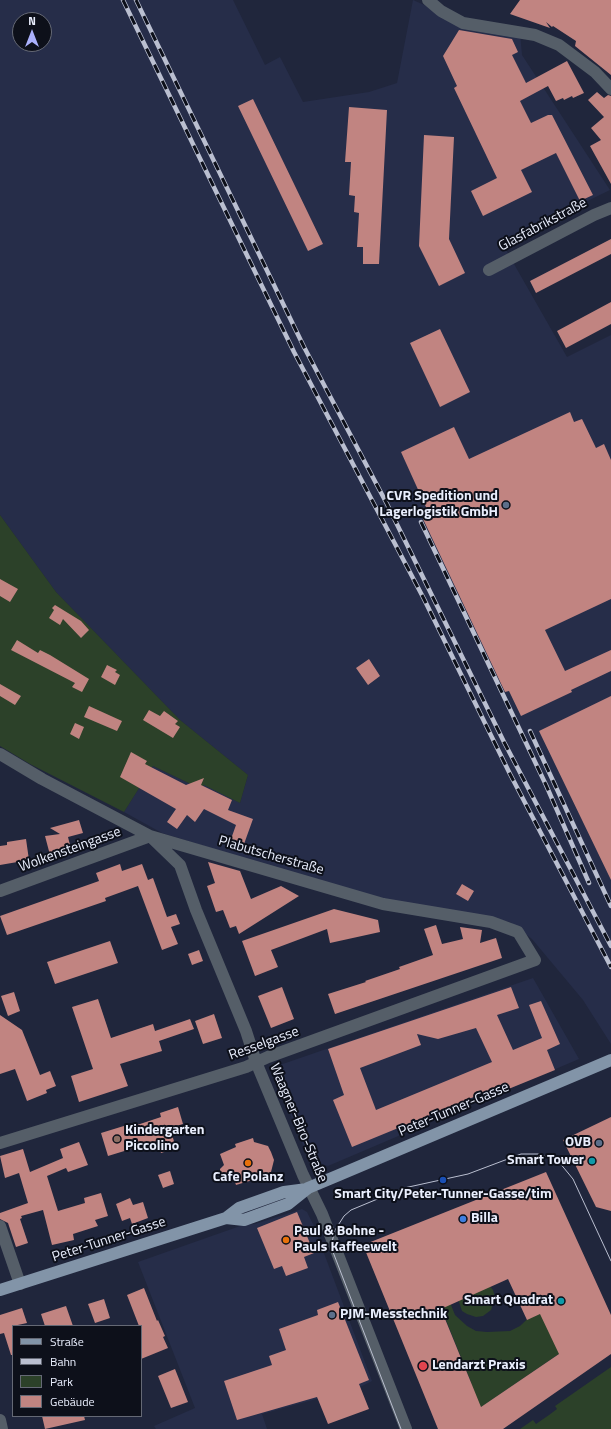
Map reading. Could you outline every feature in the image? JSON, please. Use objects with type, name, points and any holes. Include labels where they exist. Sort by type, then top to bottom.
[{"type":"main road","name":"Peter-Tunner-Gasse","points":[[0,1290],[226,1218],[244,1220],[288,1204],[308,1188],[611,1060]]},
{"type":"street","points":[[428,0],[441,12],[463,23],[535,35],[559,45],[595,72],[611,89]]},
{"type":"street","name":"Glasfabrikstraße","points":[[489,270],[594,215],[611,208]]},
{"type":"street","name":"Plabutscherstraße","points":[[0,754],[42,779],[150,836],[383,904],[491,922],[518,932],[535,960]]},
{"type":"street","name":"Wolkensteingasse","points":[[0,891],[150,836]]},
{"type":"street","name":"Waagner-Biro-Straße","points":[[150,836],[180,865],[246,1031],[256,1062],[308,1188],[322,1214],[406,1429]]},
{"type":"street","name":"Resselgasse","points":[[0,1143],[246,1067],[256,1062],[535,960]]},
{"type":"street","points":[[0,1226],[20,1284]]},
{"type":"street","points":[[0,1420],[2,1429]]},
{"type":"shaded area","points":[[0,0],[233,0],[265,65],[280,57],[303,102],[369,92],[397,83],[413,0],[454,18],[520,32],[522,55],[610,190],[502,243],[567,357],[611,335],[611,1044],[583,1000],[532,939],[510,922],[465,913],[376,899],[162,833],[124,812],[153,766],[201,789],[204,784],[240,803],[248,775],[180,720],[56,592],[0,515]]},
{"type":"shaded area","points":[[533,978],[579,1059],[328,1166],[316,1162],[306,1152],[271,1068]]},
{"type":"shaded area","points":[[302,1209],[307,1212],[313,1224],[372,1381],[360,1387],[262,1414],[267,1429],[156,1429],[154,1426],[195,1408],[138,1262],[243,1225],[255,1224]]},
{"type":"green space","points":[[0,515],[56,592],[180,720],[248,775],[240,803],[204,785],[201,789],[153,766],[124,812],[30,764],[0,746]]},
{"type":"green space","points":[[530,1224],[588,1334],[477,1410],[471,1382],[429,1278]],"holes":[[[539,1262],[537,1310],[520,1326],[510,1331],[476,1331],[467,1326],[455,1315],[449,1300]]]},
{"type":"green space","points":[[488,1284],[493,1290],[495,1297],[491,1310],[483,1316],[476,1317],[462,1311],[458,1299]]},
{"type":"green space","points":[[611,1367],[611,1429],[520,1429],[533,1420],[536,1424],[557,1409],[555,1406]]},
{"type":"building","points":[[520,0],[611,0],[611,75],[575,46],[576,41],[553,26],[552,27],[546,22],[550,28],[510,14]]},
{"type":"building","points":[[459,30],[512,39],[518,52],[512,55],[526,83],[567,61],[584,93],[573,98],[572,96],[564,100],[563,98],[556,101],[548,86],[520,101],[531,123],[548,115],[552,115],[593,195],[580,201],[556,153],[521,170],[532,192],[483,216],[471,191],[497,178],[454,88],[457,86],[443,56]]},
{"type":"building","points":[[597,92],[604,98],[608,95],[611,96],[611,184],[590,146],[601,140],[591,128],[604,117],[588,100]]},
{"type":"building","points":[[253,99],[323,244],[308,251],[238,106]]},
{"type":"building","points":[[349,107],[387,110],[379,264],[363,264],[363,247],[357,247],[359,213],[354,212],[355,196],[349,195],[351,162],[345,162]]},
{"type":"building","points":[[424,135],[454,137],[449,239],[465,273],[439,286],[419,246]]},
{"type":"building","points":[[611,239],[611,254],[536,293],[530,281]]},
{"type":"building","points":[[611,302],[611,324],[566,348],[557,331]]},
{"type":"building","points":[[440,329],[470,392],[440,407],[410,343]]},
{"type":"building","points":[[570,412],[574,422],[582,419],[596,448],[604,444],[611,460],[611,599],[545,630],[565,671],[611,650],[611,671],[571,690],[572,692],[521,716],[509,691],[505,692],[423,519],[430,516],[401,452],[454,427],[469,459]]},
{"type":"building","points":[[0,579],[18,589],[10,602],[0,596]]},
{"type":"building","points":[[55,605],[81,621],[89,630],[81,638],[63,619],[60,625],[49,618],[54,610],[52,608]]},
{"type":"building","points":[[17,640],[38,653],[40,650],[50,655],[89,679],[82,692],[72,687],[75,683],[11,650]]},
{"type":"building","points":[[369,659],[380,676],[368,685],[356,668]]},
{"type":"building","points":[[107,665],[117,670],[115,672],[120,675],[115,685],[101,677]]},
{"type":"building","points":[[0,684],[21,696],[15,705],[0,696]]},
{"type":"building","points":[[611,696],[611,880],[539,731]]},
{"type":"building","points":[[89,706],[122,721],[117,731],[84,717]]},
{"type":"building","points":[[149,710],[160,716],[164,711],[178,721],[175,724],[180,727],[173,738],[143,720]]},
{"type":"building","points":[[75,723],[84,727],[79,739],[70,734]]},
{"type":"building","points":[[131,752],[147,761],[145,764],[186,785],[204,778],[201,785],[232,800],[228,810],[253,819],[244,844],[231,839],[236,825],[204,809],[195,822],[187,815],[177,829],[167,822],[176,809],[120,777]]},
{"type":"building","points":[[79,820],[83,833],[68,837],[71,849],[50,855],[45,836],[60,834],[50,828]]},
{"type":"building","points":[[26,839],[29,860],[0,865],[0,846],[7,845],[7,842]]},
{"type":"building","points":[[208,862],[240,871],[251,899],[281,886],[299,896],[239,934],[236,926],[230,928],[223,910],[216,912],[207,886],[215,883]]},
{"type":"building","points":[[120,864],[122,871],[142,864],[148,880],[153,878],[167,917],[176,914],[180,924],[171,927],[178,944],[162,950],[138,886],[105,898],[106,901],[7,935],[0,916],[99,881],[96,873]]},
{"type":"building","points":[[462,884],[474,891],[468,901],[456,894]]},
{"type":"building","points":[[334,909],[378,920],[380,932],[330,943],[327,929],[271,950],[278,967],[255,976],[242,941]]},
{"type":"building","points":[[436,925],[442,944],[463,939],[460,927],[482,930],[480,943],[496,938],[502,958],[335,1014],[328,994],[366,982],[365,981],[400,969],[399,967],[433,955],[424,929]]},
{"type":"building","points":[[110,941],[118,963],[55,984],[47,962]]},
{"type":"building","points":[[199,950],[203,961],[192,965],[188,954]]},
{"type":"building","points":[[282,987],[294,1019],[271,1028],[258,996]]},
{"type":"building","points":[[511,987],[519,1008],[497,1015],[513,1050],[542,1038],[529,1005],[541,1001],[560,1044],[547,1050],[555,1070],[506,1090],[503,1085],[352,1147],[333,1100],[344,1095],[328,1049]],"holes":[[[476,1028],[492,1062],[376,1110],[360,1068],[421,1045],[417,1034],[438,1039]]]},
{"type":"building","points":[[14,992],[20,1011],[8,1016],[1,996]]},
{"type":"building","points":[[98,999],[111,1038],[153,1024],[155,1031],[190,1019],[194,1029],[159,1041],[162,1051],[120,1064],[128,1086],[79,1102],[71,1076],[93,1069],[72,1007]]},
{"type":"building","points":[[214,1014],[222,1038],[203,1044],[195,1021]]},
{"type":"building","points":[[0,1015],[22,1030],[40,1075],[50,1071],[56,1086],[46,1090],[47,1093],[27,1101],[15,1069],[0,1074]]},
{"type":"building","points":[[178,1107],[183,1124],[170,1128],[176,1148],[161,1153],[157,1141],[108,1156],[101,1133],[127,1125],[128,1128],[161,1117],[160,1113]]},
{"type":"building","name":"Smart Tower","points":[[611,1117],[611,1211],[596,1207],[563,1140]]},
{"type":"building","name":"Cafe Polanz","points":[[253,1138],[254,1142],[268,1146],[274,1160],[271,1172],[266,1176],[236,1185],[235,1182],[220,1177],[220,1169],[224,1165],[220,1154],[236,1147],[235,1144]]},
{"type":"building","points":[[79,1142],[88,1165],[68,1172],[66,1168],[47,1176],[58,1211],[85,1203],[84,1198],[101,1193],[108,1216],[95,1220],[98,1226],[73,1234],[74,1240],[52,1245],[43,1210],[21,1216],[22,1218],[20,1219],[28,1243],[16,1247],[8,1223],[0,1219],[0,1213],[28,1203],[19,1173],[5,1178],[0,1156],[23,1149],[30,1172],[63,1158],[60,1149]]},
{"type":"building","points":[[170,1171],[174,1184],[163,1188],[158,1175]]},
{"type":"building","name":"Smart Quadrat","points":[[546,1172],[611,1315],[611,1354],[503,1429],[438,1429],[363,1245]],"holes":[[[508,1279],[527,1320],[540,1314],[559,1354],[481,1407],[441,1309]]]},
{"type":"building","points":[[130,1198],[133,1205],[143,1202],[148,1218],[132,1224],[130,1218],[122,1221],[116,1204]]},
{"type":"building","name":"Paul & Bohne - Pauls Kaffeewelt","points":[[297,1212],[314,1253],[304,1257],[308,1268],[286,1276],[282,1266],[274,1269],[257,1228]]},
{"type":"building","points":[[144,1288],[157,1321],[158,1320],[165,1336],[163,1337],[168,1348],[142,1359],[142,1325],[139,1325],[127,1295]]},
{"type":"building","points":[[104,1299],[110,1318],[95,1323],[88,1304]]},
{"type":"building","points":[[338,1302],[369,1380],[359,1384],[369,1409],[328,1424],[317,1397],[237,1420],[224,1381],[272,1365],[269,1356],[286,1350],[279,1329],[318,1315],[317,1310]]},
{"type":"building","points":[[66,1306],[73,1325],[45,1325],[41,1314]]},
{"type":"building","points":[[22,1308],[27,1323],[12,1325],[12,1355],[4,1333],[0,1334],[0,1315]]},
{"type":"building","points":[[175,1369],[188,1402],[171,1408],[158,1376]]},
{"type":"building","points":[[42,1417],[84,1417],[85,1420],[45,1429]]},
{"type":"tram line","points":[[401,1429],[333,1252],[332,1242],[335,1230],[344,1216],[351,1210],[404,1188],[468,1174],[521,1154],[540,1154],[559,1162],[573,1179],[611,1261]]},
{"type":"railway","points":[[123,0],[294,352],[424,599],[510,774],[611,967]]},
{"type":"railway","points":[[136,0],[304,347],[387,504],[504,742],[611,946]]},
{"type":"railway","points":[[421,522],[546,785],[589,883]]},
{"type":"railway","points":[[530,731],[611,906]]},
{"type":"place","name":"CVR Spedition und Lagerlogistik GmbH","points":[[506,505]]},
{"type":"place","name":"Kindergarten Piccolino","points":[[117,1139]]},
{"type":"place","name":"OVB","points":[[599,1143]]},
{"type":"place","name":"Smart Tower","points":[[592,1161]]},
{"type":"place","name":"Cafe Polanz","points":[[248,1163]]},
{"type":"place","name":"Smart City/Peter-Tunner-Gasse/tim","points":[[443,1180]]},
{"type":"place","name":"Billa","points":[[463,1219]]},
{"type":"place","name":"Paul & Bohne - Pauls Kaffeewelt","points":[[286,1240]]},
{"type":"place","name":"Smart Quadrat","points":[[561,1301]]},
{"type":"place","name":"PJM-Messtechnik","points":[[332,1315]]},
{"type":"place","name":"Lendarzt Praxis","points":[[423,1366]]}]
